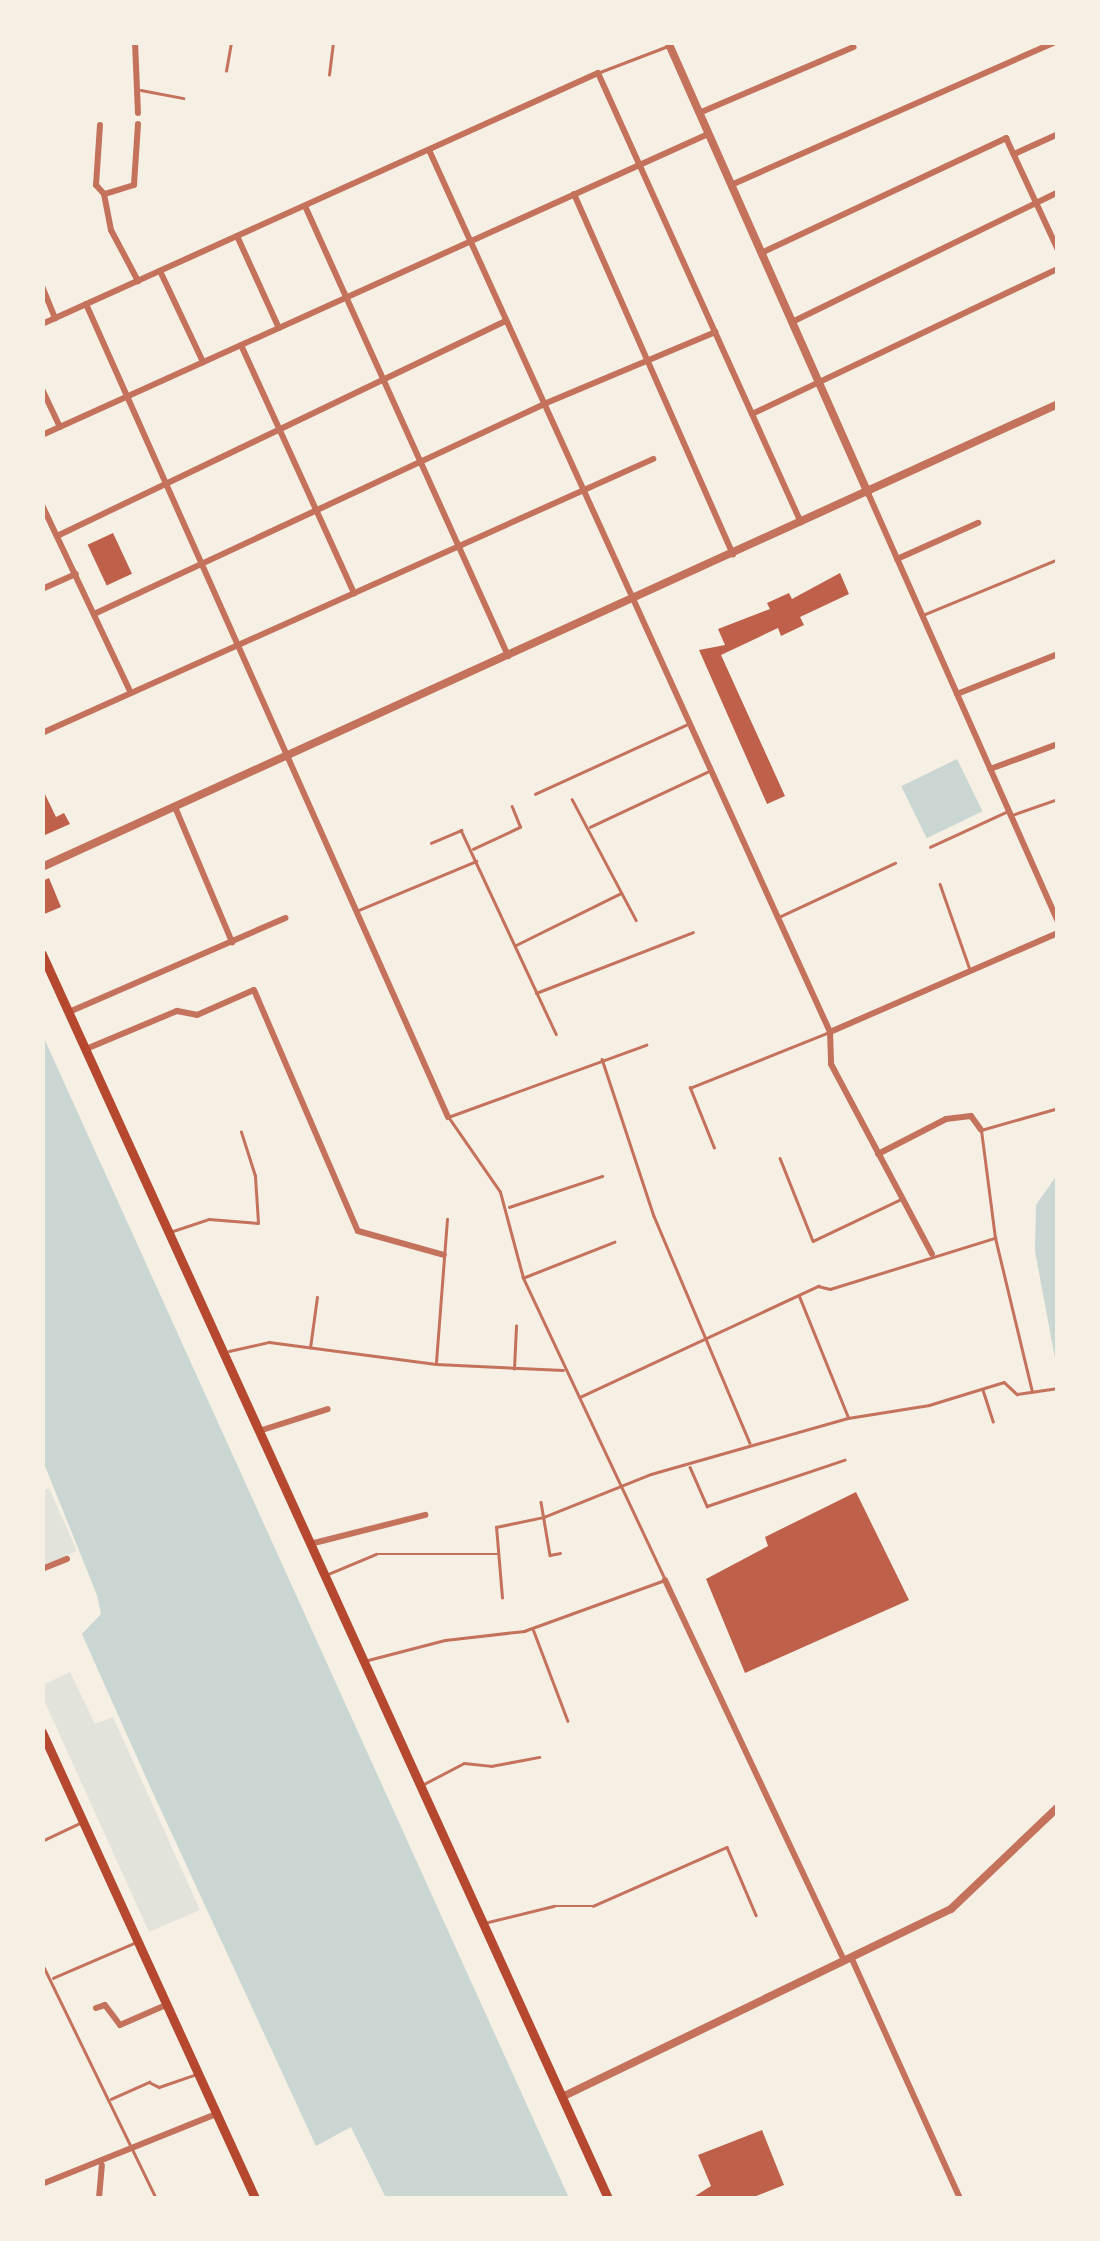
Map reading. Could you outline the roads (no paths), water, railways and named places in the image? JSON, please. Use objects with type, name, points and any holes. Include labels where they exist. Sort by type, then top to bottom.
[{"type":"main road","points":[[42,954],[608,2198]]},
{"type":"main road","points":[[42,1732],[255,2198]]},
{"type":"street","points":[[135,42],[138,113]]},
{"type":"street","points":[[731,185],[1054,42]]},
{"type":"street","points":[[668,44],[1058,922]]},
{"type":"street","points":[[699,113],[854,47]]},
{"type":"street","points":[[42,324],[598,73],[801,523]]},
{"type":"street","points":[[104,194],[134,186],[138,124]]},
{"type":"street","points":[[100,125],[96,186],[104,194],[111,230],[138,281]]},
{"type":"street","points":[[42,435],[708,134]]},
{"type":"street","points":[[1014,154],[1058,134]]},
{"type":"street","points":[[761,252],[1006,138],[1058,250]]},
{"type":"street","points":[[428,150],[830,1032],[831,1064],[932,1254]]},
{"type":"street","points":[[792,322],[1058,192]]},
{"type":"street","points":[[574,194],[734,554]]},
{"type":"street","points":[[304,206],[508,656]]},
{"type":"street","points":[[236,236],[279,328]]},
{"type":"street","points":[[752,414],[1058,270]]},
{"type":"street","points":[[160,271],[203,362]]},
{"type":"street","points":[[42,286],[55,318]]},
{"type":"street","points":[[86,304],[291,754],[448,1116]]},
{"type":"street","points":[[58,536],[506,322]]},
{"type":"street","points":[[94,614],[544,404],[715,332]]},
{"type":"street","points":[[241,345],[354,593]]},
{"type":"street","points":[[42,390],[60,427]]},
{"type":"street","points":[[42,867],[1058,404]]},
{"type":"street","points":[[42,733],[653,459]]},
{"type":"street","points":[[42,505],[131,693]]},
{"type":"street","points":[[897,559],[978,522]]},
{"type":"street","points":[[42,589],[76,574]]},
{"type":"street","points":[[956,694],[1058,654]]},
{"type":"street","points":[[990,769],[1058,744]]},
{"type":"street","points":[[175,807],[232,942]]},
{"type":"street","points":[[1048,901],[1058,898]]},
{"type":"street","points":[[69,1012],[284,918]]},
{"type":"street","points":[[830,1032],[1058,933]]},
{"type":"street","points":[[86,1049],[177,1010],[197,1015],[254,990],[358,1231],[444,1255]]},
{"type":"street","points":[[878,1154],[924,1131],[971,1116],[981,1130]]},
{"type":"street","points":[[259,1431],[328,1409]]},
{"type":"street","points":[[310,1544],[425,1515]]},
{"type":"street","points":[[42,1569],[67,1559]]},
{"type":"street","points":[[665,1580],[960,2198]]},
{"type":"street","points":[[562,2096],[966,1898],[1058,1807]]},
{"type":"street","points":[[96,2008],[105,2005],[120,2025],[166,2005]]},
{"type":"street","points":[[42,2184],[102,2164],[216,2114]]},
{"type":"street","points":[[99,2198],[102,2164]]},
{"type":"lane","points":[[226,71],[232,42]]},
{"type":"lane","points":[[329,75],[333,42]]},
{"type":"lane","points":[[367,42],[375,42]]},
{"type":"lane","points":[[598,73],[668,44]]},
{"type":"lane","points":[[136,89],[183,98]]},
{"type":"lane","points":[[922,616],[1058,560]]},
{"type":"lane","points":[[535,794],[689,724]]},
{"type":"lane","points":[[589,828],[710,770]]},
{"type":"lane","points":[[572,799],[636,920]]},
{"type":"lane","points":[[930,847],[1010,813],[1058,799]]},
{"type":"lane","points":[[472,850],[520,827],[512,807]]},
{"type":"lane","points":[[431,844],[461,830],[534,994],[556,1034]]},
{"type":"lane","points":[[357,911],[477,861]]},
{"type":"lane","points":[[778,917],[896,863]]},
{"type":"lane","points":[[940,884],[970,971]]},
{"type":"lane","points":[[514,945],[622,892]]},
{"type":"lane","points":[[534,994],[692,932]]},
{"type":"lane","points":[[714,1148],[690,1088],[830,1032]]},
{"type":"lane","points":[[364,1662],[445,1640],[532,1628],[665,1580],[523,1278],[507,1208],[448,1116],[646,1046]]},
{"type":"lane","points":[[602,1059],[654,1216],[751,1444]]},
{"type":"lane","points":[[1032,1392],[995,1238],[981,1130],[1058,1108]]},
{"type":"lane","points":[[169,1232],[208,1220],[258,1224],[254,1176],[241,1132]]},
{"type":"lane","points":[[780,1158],[813,1241],[902,1199]]},
{"type":"lane","points":[[507,1208],[602,1176]]},
{"type":"lane","points":[[436,1364],[447,1218]]},
{"type":"lane","points":[[578,1398],[799,1296],[995,1238]]},
{"type":"lane","points":[[523,1278],[614,1242]]},
{"type":"lane","points":[[799,1296],[848,1418]]},
{"type":"lane","points":[[310,1349],[316,1297]]},
{"type":"lane","points":[[514,1370],[516,1326]]},
{"type":"lane","points":[[223,1352],[269,1342],[436,1364],[564,1370]]},
{"type":"lane","points":[[502,1598],[496,1527],[544,1518],[622,1490],[650,1474],[690,1466],[751,1444],[848,1418],[929,1405],[1004,1382],[1017,1394],[1058,1388]]},
{"type":"lane","points":[[983,1388],[994,1421]]},
{"type":"lane","points":[[690,1466],[707,1506],[844,1460]]},
{"type":"lane","points":[[541,1502],[550,1555],[560,1553]]},
{"type":"lane","points":[[325,1576],[376,1554],[499,1554]]},
{"type":"lane","points":[[532,1628],[568,1721]]},
{"type":"lane","points":[[420,1786],[464,1763],[491,1766],[539,1757]]},
{"type":"lane","points":[[42,1842],[83,1822]]},
{"type":"lane","points":[[483,1923],[554,1906],[594,1906],[727,1848],[756,1914]]},
{"type":"lane","points":[[53,1978],[138,1941]]},
{"type":"lane","points":[[42,1963],[53,1978],[156,2198]]},
{"type":"lane","points":[[108,2100],[149,2082],[159,2087],[198,2074]]}]
